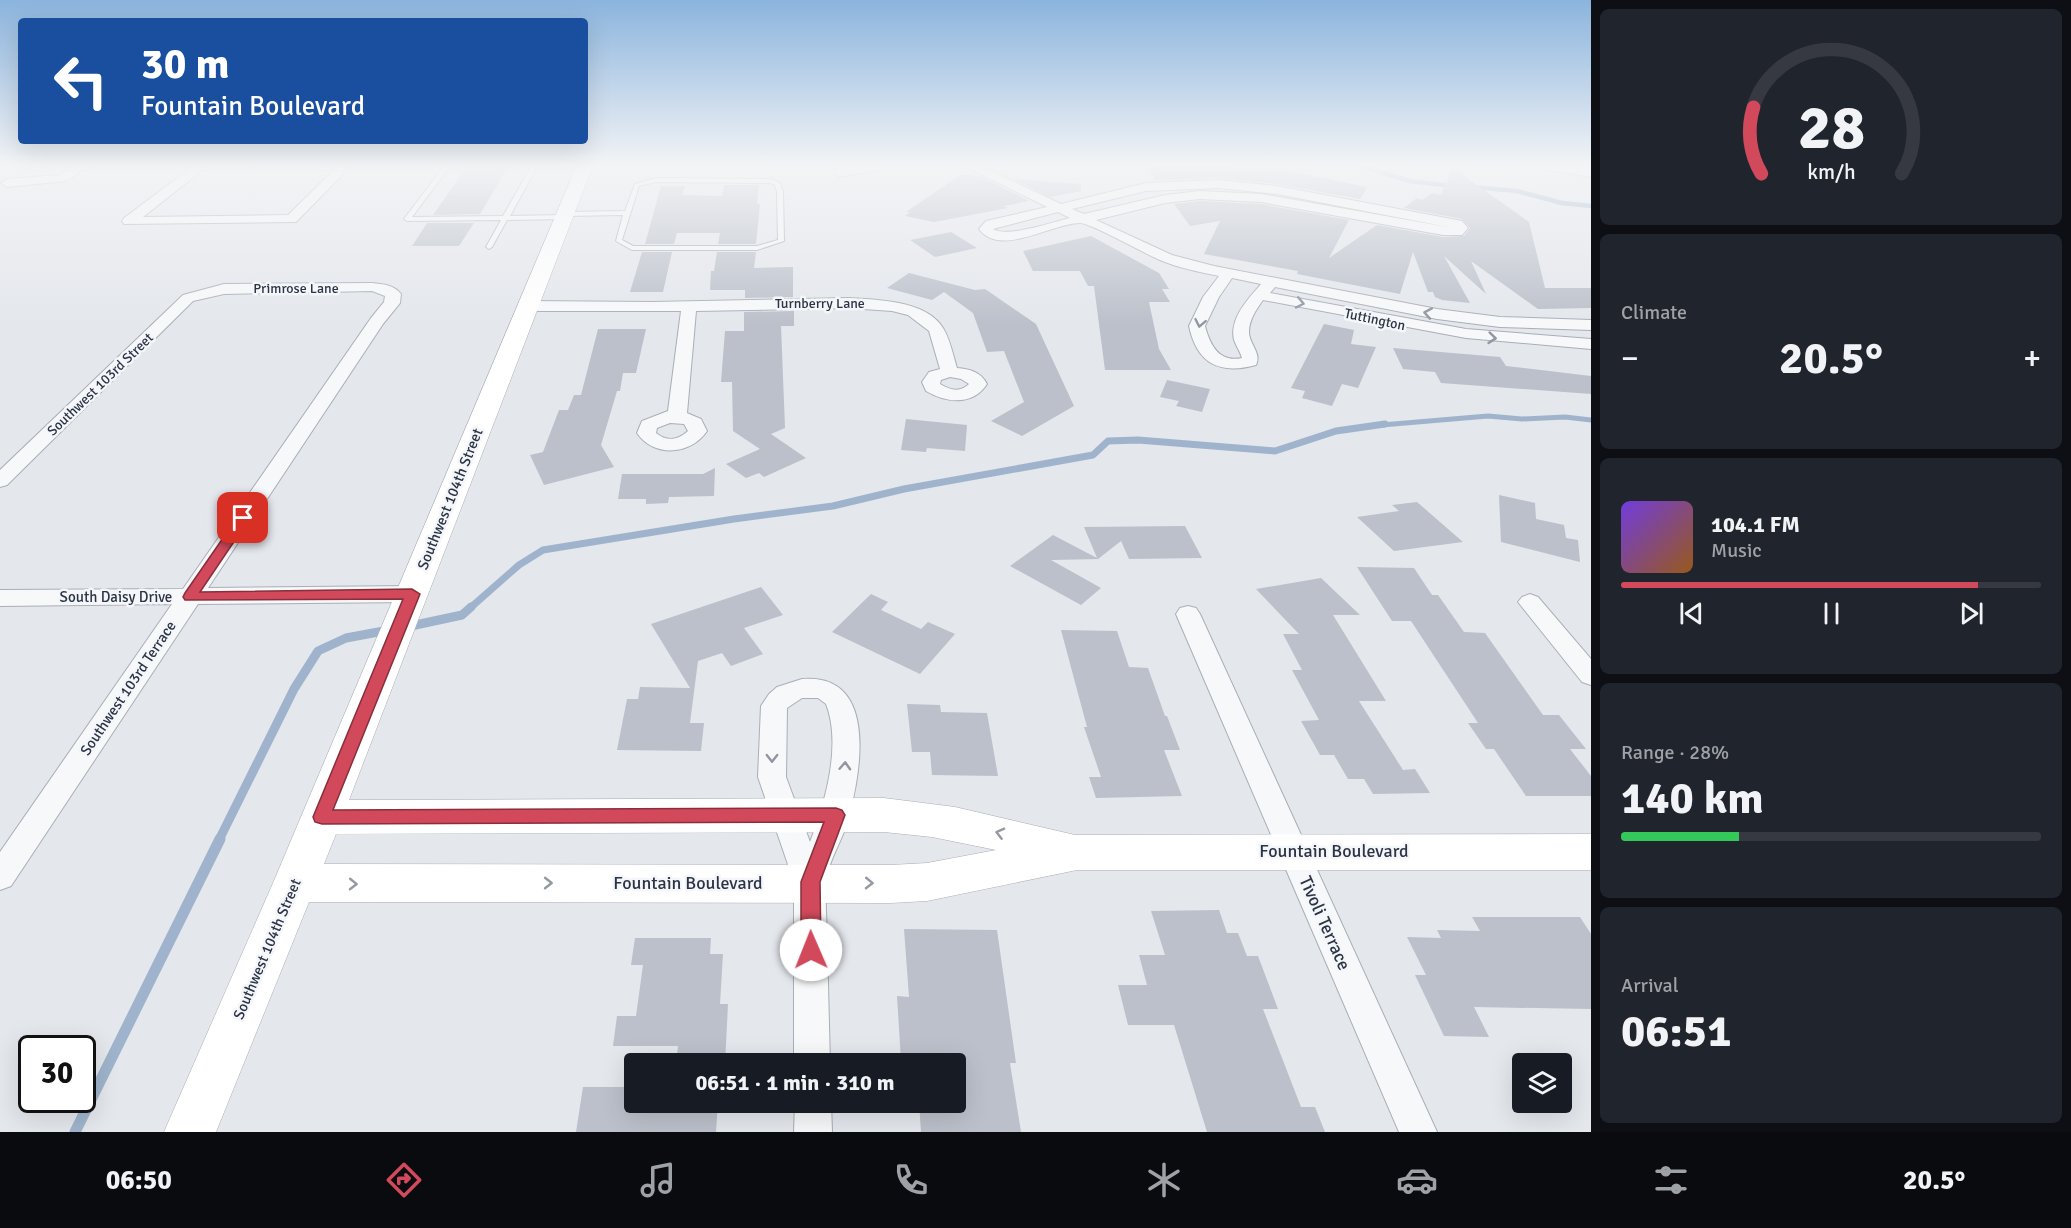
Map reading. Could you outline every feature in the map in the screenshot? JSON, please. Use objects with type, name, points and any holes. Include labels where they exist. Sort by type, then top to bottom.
[{"type":"main road","name":"Southwest 104th Street","points":[[190,1132],[322,817],[564,218]]},
{"type":"main road","name":"Fountain Boulevard","points":[[322,817],[836,815],[927,818],[1077,852]]},
{"type":"main road","name":"Fountain Boulevard","points":[[295,883],[927,882],[1077,852],[1591,852]]},
{"type":"street","points":[[133,218],[129,221],[292,218]]},
{"type":"street","points":[[1016,218],[991,224],[986,229],[991,235],[1008,236],[1090,218]]},
{"type":"street","points":[[1384,218],[1443,231],[1457,232],[1461,228],[1457,224],[1434,218]]},
{"type":"street","name":"Tuttington","points":[[1085,219],[1167,258],[1195,278],[1271,281],[1398,307],[1474,319],[1589,327]]},
{"type":"street","points":[[1224,280],[1211,297],[1197,326],[1203,348],[1214,360],[1239,364],[1250,361],[1250,353],[1242,338],[1242,323],[1271,281]]},
{"type":"street","name":"Tuttington","points":[[1224,280],[1261,295],[1451,333],[1524,341],[1591,344]]},
{"type":"street","name":"Primrose Lane","points":[[203,293],[237,288],[372,287],[390,291]]},
{"type":"street","name":"Southwest 103rd Terrace","points":[[0,877],[377,321],[393,303],[393,294],[390,291]]},
{"type":"street","name":"Southwest 103rd Street","points":[[0,481],[163,324],[182,302],[203,293]]},
{"type":"street","name":"Turnberry Lane","points":[[526,311],[610,314],[652,307],[689,305],[849,303],[893,306],[914,312],[936,328],[950,372]]},
{"type":"street","points":[[677,417],[689,305]]},
{"type":"street","name":"South Daisy Drive","points":[[0,598],[190,597],[402,620]]},
{"type":"street","points":[[1530,602],[1591,676]]},
{"type":"street","name":"Tivoli Terrace","points":[[1188,615],[1418,1132]]},
{"type":"street","points":[[810,882],[836,815],[846,766],[844,718],[840,704],[834,695],[813,687],[787,692],[774,706],[772,777],[810,882],[812,1053]]},
{"type":"street","points":[[813,1113],[813,1132]]},
{"type":"lane","points":[[408,218],[508,218]]},
{"type":"lane","points":[[489,247],[505,218]]},
{"type":"lane","points":[[626,218],[619,241],[632,248],[757,248],[781,241],[781,218]]},
{"type":"building","points":[[652,218],[759,218],[756,244],[718,244],[720,233],[677,233],[674,244],[645,244]]},
{"type":"building","points":[[914,218],[956,218],[934,222]]},
{"type":"building","points":[[1184,218],[1337,218],[1349,220],[1329,258],[1377,225],[1443,237],[1464,236],[1470,228],[1462,219],[1456,218],[1523,218],[1529,222],[1545,288],[1591,288],[1591,308],[1538,309],[1471,261],[1486,294],[1444,256],[1470,303],[1442,300],[1435,297],[1433,292],[1428,292],[1413,252],[1400,294],[1297,274],[1298,271],[1204,254],[1220,221],[1190,226]]},
{"type":"building","points":[[427,223],[474,223],[459,246],[412,246]]},
{"type":"building","points":[[951,232],[977,248],[935,257],[910,240]]},
{"type":"building","points":[[1091,236],[1159,273],[1169,289],[1162,289],[1170,302],[1149,302],[1159,349],[1171,370],[1105,370],[1094,286],[1088,286],[1080,271],[1033,271],[1023,251]]},
{"type":"building","points":[[642,252],[672,252],[663,292],[630,292]]},
{"type":"building","points":[[717,252],[756,252],[754,268],[793,267],[793,297],[745,298],[745,290],[710,290],[711,271],[714,271]]},
{"type":"building","points":[[909,273],[975,290],[985,289],[1036,324],[1074,406],[1022,436],[991,421],[1024,402],[1004,351],[987,352],[973,313],[944,292],[932,300],[887,288]]},
{"type":"building","points":[[794,311],[794,326],[781,326],[785,428],[771,434],[806,458],[764,477],[759,473],[746,478],[726,464],[760,449],[733,431],[732,382],[721,382],[725,331],[744,331],[744,312]]},
{"type":"building","points":[[1324,324],[1354,330],[1351,344],[1376,347],[1358,388],[1342,384],[1332,406],[1302,398],[1305,391],[1291,388]]},
{"type":"building","points":[[598,329],[646,329],[636,373],[623,373],[620,391],[617,391],[601,445],[614,467],[544,485],[530,455],[543,452],[559,410],[568,410],[574,395],[581,395]]},
{"type":"building","points":[[1393,348],[1500,357],[1506,366],[1591,376],[1591,394],[1441,383],[1435,372],[1403,369]]},
{"type":"building","points":[[1167,380],[1210,389],[1202,412],[1176,406],[1179,401],[1160,397]]},
{"type":"building","points":[[906,419],[967,425],[965,451],[927,448],[926,452],[901,450]]},
{"type":"building","points":[[715,468],[714,496],[669,497],[668,503],[646,504],[646,499],[618,499],[622,474],[703,474]]},
{"type":"building","points":[[1499,495],[1535,503],[1536,519],[1564,525],[1566,538],[1578,540],[1580,562],[1501,542]]},
{"type":"building","points":[[1417,502],[1463,542],[1394,551],[1357,517],[1399,511],[1392,505]]},
{"type":"building","points":[[1185,526],[1202,558],[1129,559],[1121,541],[1098,559],[1100,559],[1051,560],[1101,588],[1081,605],[1010,566],[1053,535],[1097,558],[1084,527]]},
{"type":"building","points":[[1357,567],[1414,568],[1432,595],[1438,595],[1464,632],[1485,633],[1543,715],[1559,715],[1586,749],[1570,749],[1591,776],[1591,796],[1526,796],[1494,749],[1486,749],[1468,723],[1478,723],[1411,621],[1392,621]]},
{"type":"building","points":[[1321,578],[1360,615],[1333,615],[1386,701],[1359,701],[1403,770],[1415,769],[1430,793],[1373,794],[1364,779],[1348,779],[1334,755],[1320,755],[1301,721],[1319,720],[1292,670],[1302,670],[1283,634],[1299,634],[1256,589]]},
{"type":"building","points":[[761,587],[783,615],[744,628],[763,654],[731,666],[722,653],[698,661],[690,723],[704,723],[701,751],[617,750],[627,699],[638,699],[640,687],[690,688],[651,624]]},
{"type":"building","points":[[871,594],[888,602],[881,610],[921,629],[928,622],[955,634],[920,674],[832,632]]},
{"type":"building","points":[[1061,630],[1117,631],[1129,667],[1148,668],[1180,750],[1164,750],[1182,796],[1096,798],[1089,777],[1101,777],[1084,727],[1087,727]]},
{"type":"building","points":[[907,704],[940,705],[941,712],[987,713],[998,776],[932,775],[930,752],[912,752]]},
{"type":"building","points":[[1219,910],[1227,933],[1238,933],[1247,956],[1258,956],[1278,1009],[1263,1009],[1301,1107],[1315,1107],[1325,1132],[1207,1132],[1174,1025],[1128,1025],[1118,985],[1147,985],[1139,955],[1165,955],[1151,911]]},
{"type":"building","points":[[1472,917],[1580,917],[1591,934],[1591,1009],[1474,1007],[1489,1037],[1444,1036],[1415,975],[1426,975],[1407,937],[1441,938],[1437,930],[1480,931]]},
{"type":"building","points":[[904,929],[997,930],[1016,1063],[1010,1063],[1021,1132],[921,1132],[920,1113],[966,1113],[966,1053],[901,1053],[897,996],[909,997]]},
{"type":"building","points":[[635,938],[711,938],[710,954],[723,954],[720,1004],[728,1004],[726,1053],[677,1053],[678,1046],[613,1046],[617,1016],[636,1016],[643,965],[631,965]]},
{"type":"building","points":[[583,1087],[624,1087],[624,1113],[717,1113],[716,1132],[576,1132]]},
{"type":"waterway","points":[[1372,426],[1488,416],[1522,419],[1565,417],[1591,420]]},
{"type":"waterway","points":[[1372,426],[1385,424]]},
{"type":"waterway","points":[[469,609],[519,565],[543,550],[734,519],[833,506],[904,489],[1093,455],[1108,441],[1138,440],[1275,451],[1336,431],[1372,426]]},
{"type":"waterway","points":[[406,627],[462,615],[471,607]]},
{"type":"waterway","points":[[219,840],[294,689],[318,651],[346,638],[389,630]]},
{"type":"waterway","points":[[75,1132],[220,839]]},
{"type":"route","points":[[243,518],[190,597],[412,594],[322,817],[836,815],[810,882],[811,950]]}]
